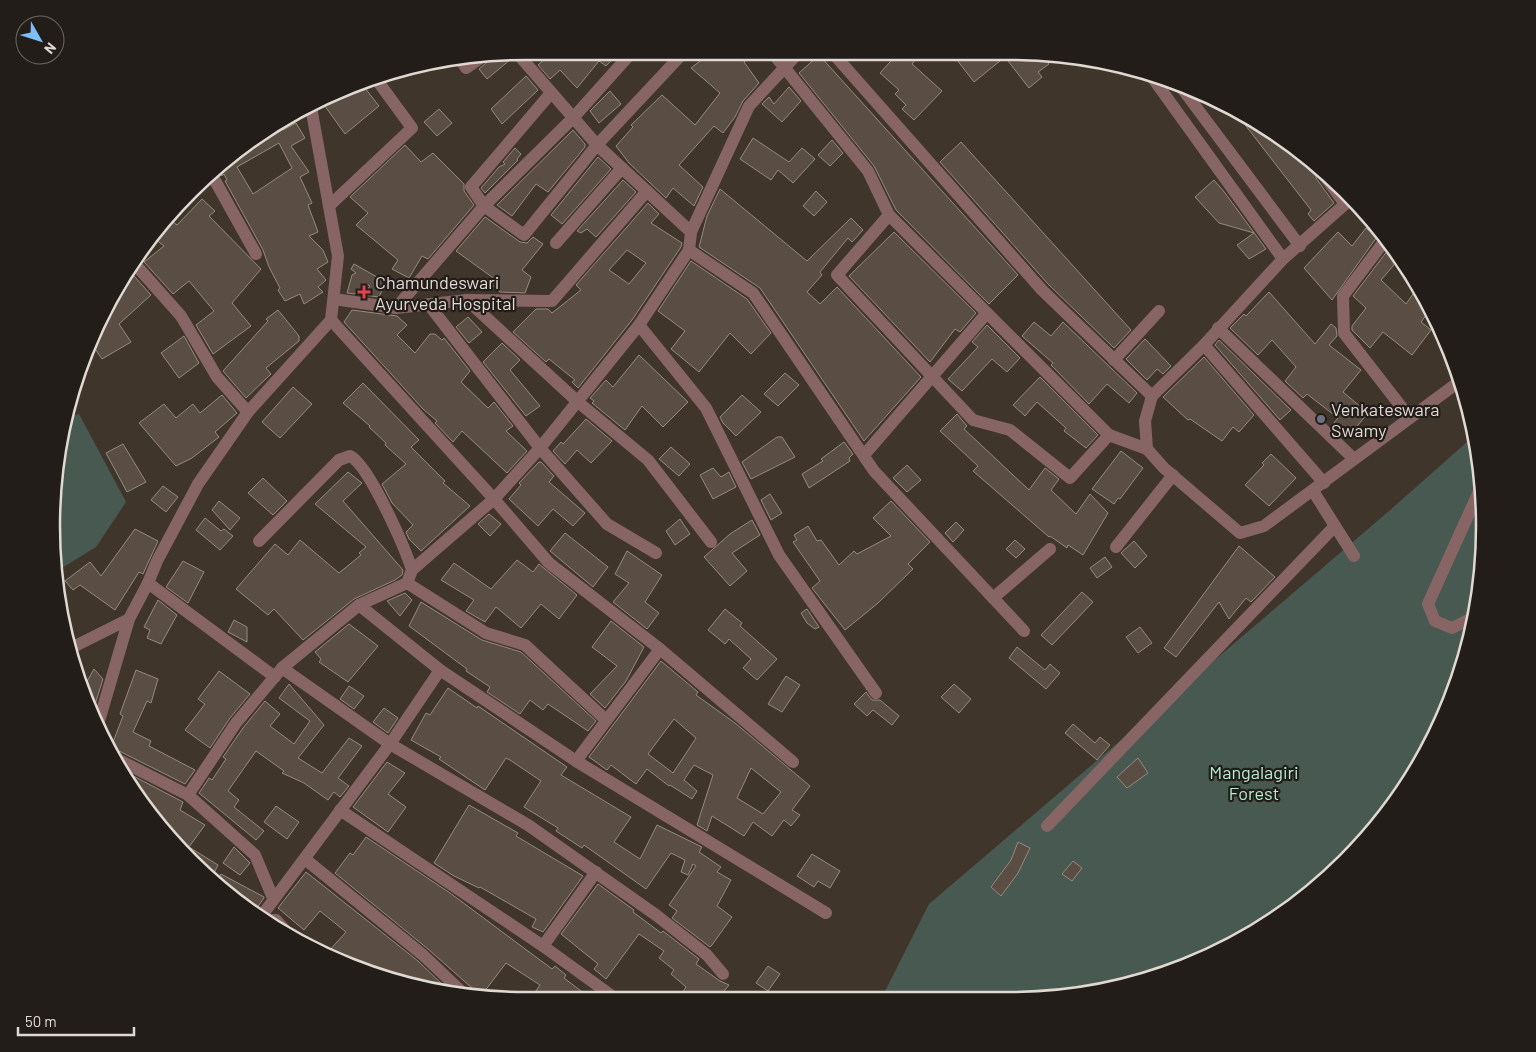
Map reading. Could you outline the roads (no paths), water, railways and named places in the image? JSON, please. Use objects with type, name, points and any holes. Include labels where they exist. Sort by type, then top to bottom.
[{"type":"street","points":[[523,60],[597,145],[691,232]]},
{"type":"street","points":[[396,308],[484,206],[573,118],[625,60]]},
{"type":"street","points":[[551,93],[471,187],[484,206],[524,236],[597,145],[677,60]]},
{"type":"street","points":[[778,60],[868,171],[889,215],[1109,435],[1147,449],[1173,475],[1240,533],[1264,526],[1313,492],[1354,459],[1454,385]]},
{"type":"street","points":[[188,795],[236,723],[279,672],[359,606],[407,584],[412,570],[494,499],[578,402],[639,326],[689,250],[691,232],[750,106],[792,60]]},
{"type":"street","points":[[839,60],[1042,290],[1152,396]]},
{"type":"street","points":[[464,64],[466,68],[473,63]]},
{"type":"street","points":[[329,206],[412,128],[380,84]]},
{"type":"street","points":[[1157,84],[1283,259]]},
{"type":"street","points":[[1191,96],[1300,246]]},
{"type":"street","points":[[101,716],[129,619],[148,583],[156,560],[198,484],[248,412],[331,320],[338,256],[312,112]]},
{"type":"street","points":[[556,243],[622,168]]},
{"type":"street","points":[[215,179],[256,254]]},
{"type":"street","points":[[334,299],[396,308],[468,300],[552,301],[647,191]]},
{"type":"street","points":[[1147,449],[1145,421],[1152,396],[1204,345],[1283,259],[1300,246],[1346,203]]},
{"type":"street","points":[[889,215],[837,274],[973,420],[1010,430],[1070,478],[1109,435]]},
{"type":"street","points":[[1382,245],[1343,296],[1344,333],[1410,418]]},
{"type":"street","points":[[689,250],[753,293],[874,471],[1024,632]]},
{"type":"street","points":[[138,268],[182,316],[217,377],[248,412]]},
{"type":"street","points":[[468,300],[578,402],[648,460],[711,542]]},
{"type":"street","points":[[429,305],[540,448],[607,524],[656,553]]},
{"type":"street","points":[[1114,360],[1159,311]]},
{"type":"street","points":[[864,455],[987,313]]},
{"type":"street","points":[[331,320],[494,499],[549,563],[660,649],[793,762]]},
{"type":"street","points":[[639,326],[706,408],[778,555],[876,693]]},
{"type":"street","points":[[1218,328],[1354,459]]},
{"type":"street","points":[[1204,345],[1324,483]]},
{"type":"street","points":[[259,541],[339,460],[350,456],[362,466],[405,548],[412,570]]},
{"type":"street","points":[[1116,547],[1173,475]]},
{"type":"street","points":[[1313,492],[1354,556]]},
{"type":"street","points":[[1466,621],[1452,628],[1435,621],[1428,604],[1475,500]]},
{"type":"street","points":[[1046,826],[1335,526]]},
{"type":"street","points":[[993,598],[1050,549]]},
{"type":"street","points":[[148,583],[279,672],[390,744],[528,825],[596,872],[707,955],[723,974]]},
{"type":"street","points":[[407,584],[486,633],[525,645],[606,720]]},
{"type":"street","points":[[359,606],[440,670],[576,761],[826,913]]},
{"type":"street","points":[[76,646],[129,619]]},
{"type":"street","points":[[576,761],[660,649]]},
{"type":"street","points":[[265,911],[390,744],[440,670]]},
{"type":"street","points":[[125,763],[188,795],[255,855],[273,898]]},
{"type":"street","points":[[340,810],[543,946],[606,992]]},
{"type":"street","points":[[305,859],[423,955],[456,987]]},
{"type":"street","points":[[543,946],[596,872]]},
{"type":"place","name":"Chamundeswari Ayurveda Hospital","points":[[364,292]]},
{"type":"place","name":"Venkateswara Swamy","points":[[1321,419]]},
{"type":"park label","name":"Mangalagiri Forest","points":[[1254,782]]}]
